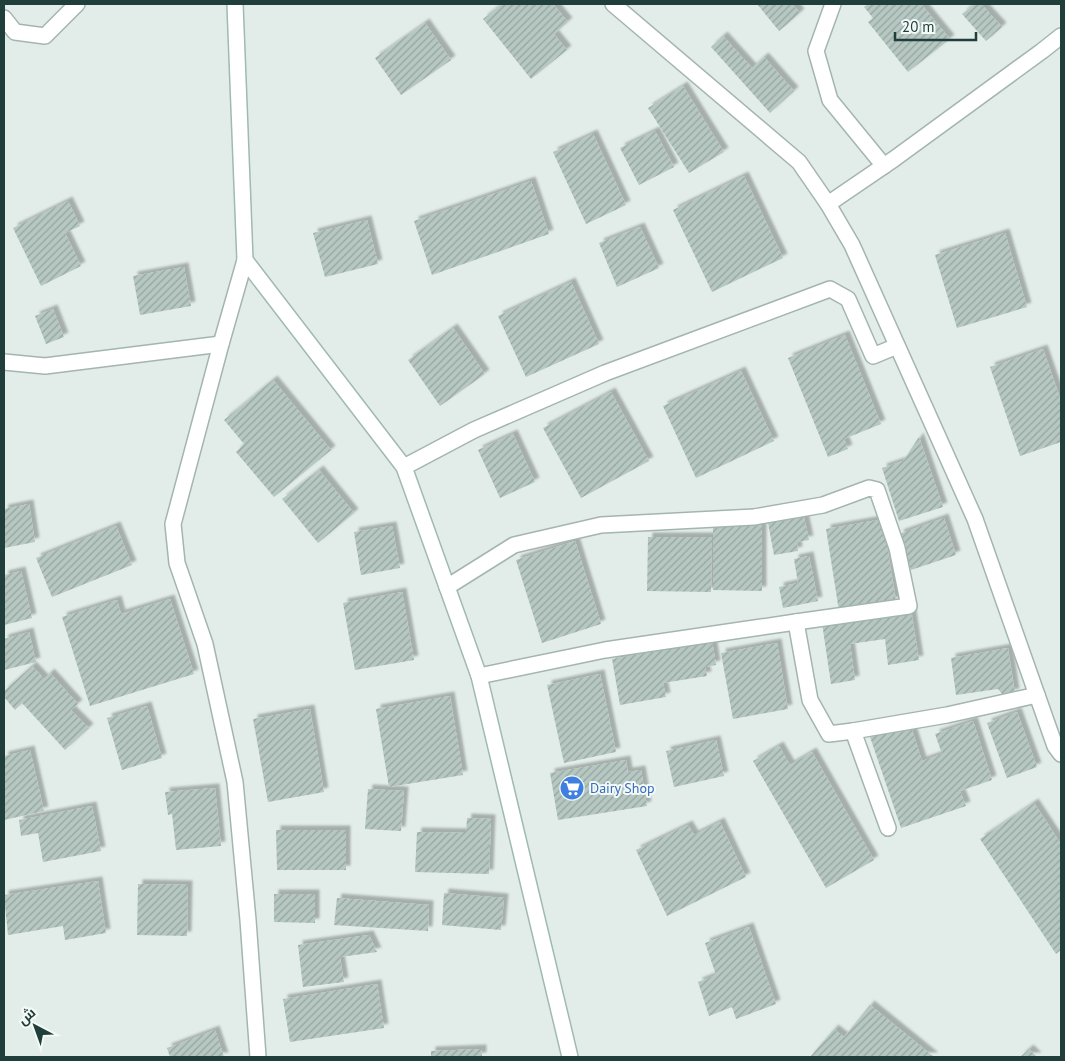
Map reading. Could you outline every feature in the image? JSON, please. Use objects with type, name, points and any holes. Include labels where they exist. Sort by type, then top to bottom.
[{"type":"street","points":[[4,18],[15,32],[45,36],[77,4]]},
{"type":"street","points":[[235,4],[245,260],[220,344],[173,524],[177,563],[205,644],[234,782],[248,920],[258,1057]]},
{"type":"street","points":[[613,4],[799,162],[828,204],[852,245],[975,519],[1037,695],[1056,746],[1061,754]]},
{"type":"street","points":[[833,4],[816,51],[830,100],[884,166]]},
{"type":"street","points":[[828,204],[884,166],[1061,36]]},
{"type":"street","points":[[245,260],[404,467],[479,676],[570,1057]]},
{"type":"street","points":[[404,467],[474,430],[605,373],[830,290],[848,299],[873,356],[897,346]]},
{"type":"street","points":[[4,362],[44,366],[220,344]]},
{"type":"street","points":[[447,588],[514,545],[601,525],[754,517],[822,505],[870,488],[877,490],[897,548],[909,606],[605,650],[479,676]]},
{"type":"street","points":[[796,622],[810,700],[829,734],[947,715],[1037,695]]},
{"type":"street","points":[[854,731],[888,828]]},
{"type":"building","points":[[502,4],[553,4],[568,22],[554,34],[567,50],[531,79],[483,19]]},
{"type":"building","points":[[757,4],[792,4],[800,13],[779,31]]},
{"type":"building","points":[[868,4],[921,4],[950,39],[908,72],[868,22],[873,18],[864,7]]},
{"type":"building","points":[[975,4],[981,4],[1002,27],[986,41],[962,14]]},
{"type":"building","points":[[425,23],[451,60],[401,95],[375,58]]},
{"type":"building","points":[[723,36],[752,68],[764,57],[794,91],[770,113],[711,47]]},
{"type":"building","points":[[683,86],[724,152],[689,173],[648,108]]},
{"type":"building","points":[[655,131],[674,167],[639,185],[620,148]]},
{"type":"building","points":[[593,134],[626,205],[586,224],[553,152]]},
{"type":"building","points":[[744,176],[783,258],[712,292],[673,210]]},
{"type":"building","points":[[531,181],[549,234],[432,275],[414,221]]},
{"type":"building","points":[[68,201],[80,226],[65,233],[81,266],[41,286],[13,228]]},
{"type":"building","points":[[367,220],[378,264],[325,277],[313,233]]},
{"type":"building","points":[[640,227],[659,268],[617,287],[599,243]]},
{"type":"building","points":[[1005,233],[1027,307],[957,328],[935,255]]},
{"type":"building","points":[[184,267],[191,306],[140,315],[133,276]]},
{"type":"building","points":[[571,282],[599,344],[526,377],[498,316]]},
{"type":"building","points":[[53,309],[64,337],[46,344],[35,316]]},
{"type":"building","points":[[453,328],[485,374],[440,406],[408,360]]},
{"type":"building","points":[[845,335],[881,424],[844,439],[848,449],[828,457],[788,358]]},
{"type":"building","points":[[1043,349],[1061,401],[1061,442],[1020,456],[990,367]]},
{"type":"building","points":[[741,371],[774,441],[696,478],[663,406]]},
{"type":"building","points":[[273,380],[331,450],[274,497],[236,452],[244,444],[224,420]]},
{"type":"building","points":[[611,392],[649,461],[581,498],[543,428]]},
{"type":"building","points":[[513,434],[535,482],[500,498],[478,450]]},
{"type":"building","points":[[919,437],[943,507],[899,521],[882,468],[903,461]]},
{"type":"building","points":[[319,470],[354,513],[318,543],[282,499]]},
{"type":"building","points":[[29,504],[35,542],[4,548],[4,509]]},
{"type":"building","points":[[804,517],[809,540],[797,542],[798,551],[774,555],[768,523]]},
{"type":"building","points":[[944,518],[956,555],[911,570],[899,534]]},
{"type":"building","points":[[883,519],[896,601],[839,611],[826,529]]},
{"type":"building","points":[[713,525],[762,525],[762,591],[713,590]]},
{"type":"building","points":[[116,526],[132,565],[52,597],[36,558]]},
{"type":"building","points":[[392,526],[400,568],[361,575],[354,532]]},
{"type":"building","points":[[648,537],[712,537],[711,592],[647,591]]},
{"type":"building","points":[[575,541],[601,624],[542,643],[516,560]]},
{"type":"building","points":[[809,556],[818,601],[783,608],[779,587],[798,583],[794,559]]},
{"type":"building","points":[[21,571],[32,618],[4,625],[4,575]]},
{"type":"building","points":[[402,592],[414,660],[355,670],[343,603]]},
{"type":"building","points":[[170,599],[194,674],[90,706],[62,617],[117,600],[121,614]]},
{"type":"building","points":[[911,609],[919,660],[888,665],[885,639],[850,644],[855,680],[831,684],[822,623]]},
{"type":"building","points":[[29,632],[36,662],[4,670],[4,639]]},
{"type":"building","points":[[712,641],[716,665],[705,667],[707,676],[663,683],[666,697],[620,705],[612,659]]},
{"type":"building","points":[[777,643],[788,709],[733,719],[721,653]]},
{"type":"building","points":[[1008,648],[1015,693],[1003,695],[998,689],[956,695],[951,658]]},
{"type":"building","points":[[32,666],[44,679],[50,673],[78,704],[71,710],[89,728],[65,750],[22,703],[15,710],[4,697],[4,691]]},
{"type":"building","points":[[600,674],[616,752],[564,763],[547,685]]},
{"type":"building","points":[[450,696],[463,775],[389,787],[376,709]]},
{"type":"building","points":[[147,706],[162,758],[122,770],[107,718]]},
{"type":"building","points":[[310,709],[324,792],[268,802],[253,719]]},
{"type":"building","points":[[1017,712],[1037,767],[1007,778],[987,723]]},
{"type":"building","points":[[973,721],[992,780],[960,791],[966,806],[901,828],[870,737],[910,724],[922,761],[942,754],[935,734]]},
{"type":"building","points":[[716,740],[724,776],[674,787],[666,751]]},
{"type":"building","points":[[779,746],[790,765],[812,752],[874,860],[826,888],[753,761]]},
{"type":"building","points":[[30,750],[44,811],[4,820],[4,756]]},
{"type":"building","points":[[626,760],[628,772],[641,770],[647,806],[558,820],[550,773]]},
{"type":"building","points":[[215,788],[221,846],[176,850],[172,814],[168,815],[165,792]]},
{"type":"building","points":[[368,789],[404,791],[401,831],[365,829]]},
{"type":"building","points":[[1034,803],[1061,844],[1061,950],[1056,954],[980,839]]},
{"type":"building","points":[[92,806],[101,851],[43,862],[38,833],[21,836],[19,820]]},
{"type":"building","points":[[467,818],[491,819],[489,874],[415,872],[417,832],[466,833]]},
{"type":"building","points":[[720,822],[746,877],[667,916],[636,850],[688,825],[694,835]]},
{"type":"building","points":[[276,830],[346,830],[346,870],[277,870]]},
{"type":"building","points":[[98,881],[106,933],[65,940],[63,926],[8,935],[4,895]]},
{"type":"building","points":[[138,884],[188,885],[187,936],[137,935]]},
{"type":"building","points":[[444,893],[504,898],[501,930],[442,925]]},
{"type":"building","points":[[274,894],[315,894],[315,923],[274,922]]},
{"type":"building","points":[[337,898],[429,905],[428,931],[334,925]]},
{"type":"building","points":[[749,927],[776,1004],[736,1019],[732,1007],[709,1016],[698,982],[716,975],[705,943]]},
{"type":"building","points":[[369,935],[377,952],[340,957],[344,982],[303,987],[298,945]]},
{"type":"building","points":[[377,984],[384,1028],[290,1042],[283,999]]},
{"type":"building","points":[[870,1005],[934,1057],[810,1057],[834,1029],[844,1037]]},
{"type":"building","points":[[215,1030],[224,1057],[170,1057],[167,1048]]},
{"type":"building","points":[[482,1049],[482,1057],[431,1057],[431,1051]]},
{"type":"building","points":[[1029,1049],[1037,1057],[1020,1057]]},
{"type":"place","name":"Dairy Shop","points":[[572,788]]}]
